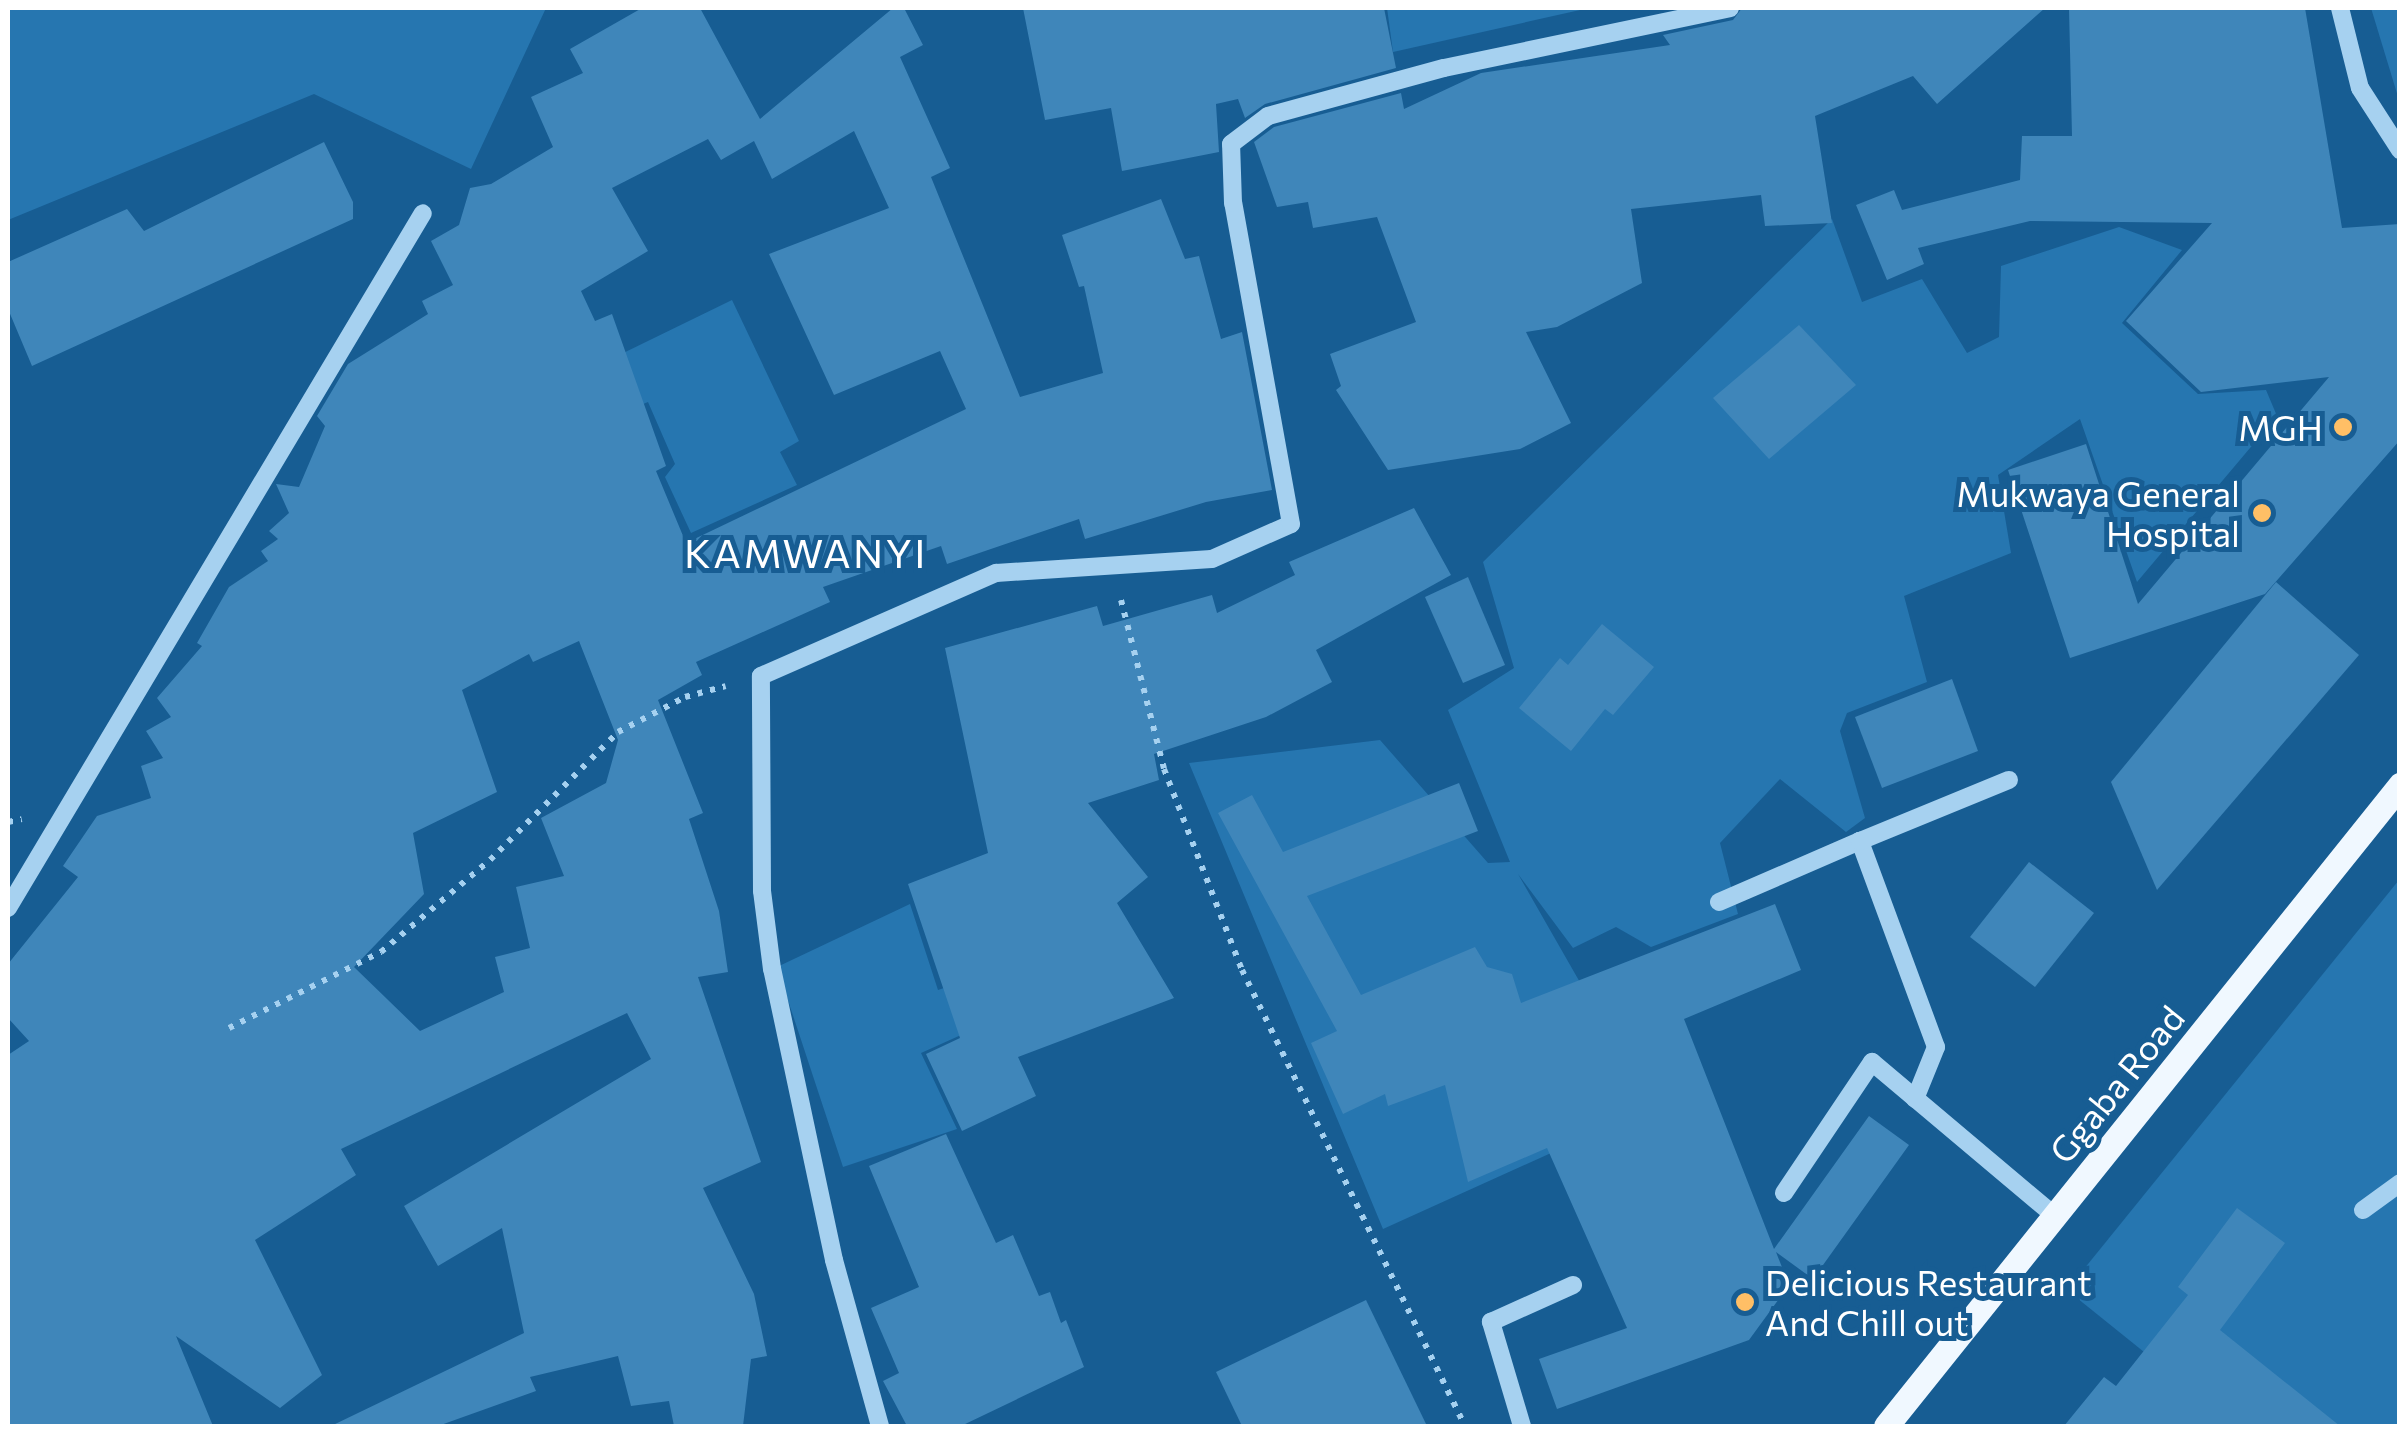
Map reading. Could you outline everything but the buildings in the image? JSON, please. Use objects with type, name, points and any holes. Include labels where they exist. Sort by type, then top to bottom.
[{"type":"main road","name":"Ggaba Road","points":[[1886,1426],[2400,785]]},
{"type":"street","points":[[880,1426],[834,1260],[772,969],[762,890],[761,676],[996,573],[1212,559],[1291,524],[1233,203],[1231,144],[1268,116],[1444,68],[1730,8]]},
{"type":"street","points":[[2340,8],[2360,88],[2400,150]]},
{"type":"street","points":[[8,908],[423,213]]},
{"type":"street","points":[[1718,902],[2009,780]]},
{"type":"street","points":[[1860,841],[1936,1047],[1915,1099]]},
{"type":"street","points":[[1784,1193],[1872,1062],[2055,1216]]},
{"type":"street","points":[[2364,1210],[2400,1184]]},
{"type":"street","points":[[1522,1426],[1491,1322],[1573,1284]]},
{"type":"path","points":[[1108,567],[1134,632],[1164,770],[1242,970],[1465,1426]]},
{"type":"path","points":[[229,1028],[381,952],[490,860],[618,732],[685,697],[761,676]]},
{"type":"shaded area","points":[[8,8],[546,8],[471,169],[314,94],[8,220]]},
{"type":"shaded area","points":[[1387,8],[1589,8],[1393,52]]},
{"type":"shaded area","points":[[2371,8],[2399,8],[2399,100]]},
{"type":"shaded area","points":[[1832,219],[1862,302],[1922,279],[1967,353],[1999,337],[2001,266],[2119,227],[2182,250],[2122,323],[2198,394],[2266,390],[2277,416],[2137,582],[2080,419],[1998,475],[2011,553],[1904,596],[1927,682],[1847,713],[1840,731],[1865,818],[1846,832],[1780,779],[1720,843],[1738,914],[1651,947],[1616,927],[1573,948],[1518,874],[1617,1047],[1624,1120],[1383,1229],[1189,763],[1380,740],[1488,863],[1510,862],[1448,710],[1514,668],[1483,562]]},
{"type":"shaded area","points":[[732,300],[799,441],[780,452],[797,485],[691,533],[665,477],[675,464],[648,402],[590,426],[572,378]]},
{"type":"shaded area","points":[[2399,880],[2399,1426],[2236,1426],[2067,1290]]},
{"type":"shaded area","points":[[910,904],[938,990],[1006,967],[1010,1013],[921,1053],[957,1129],[843,1167],[777,967]]},
{"type":"place","name":"MGH","points":[[2343,427]]},
{"type":"place","name":"Mukwaya General Hospital","points":[[2262,513]]},
{"type":"place","name":"Delicious Restaurant And Chill out","points":[[1745,1302]]},
{"type":"district","name":"KAMWANYI","points":[[806,552]]}]
